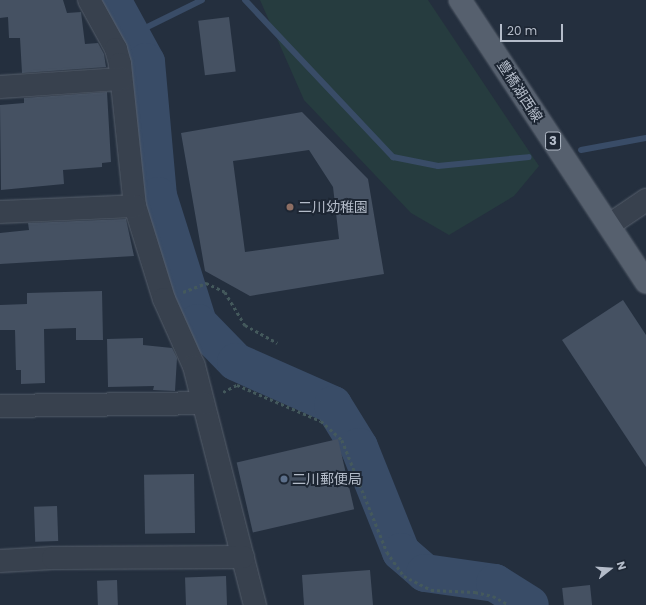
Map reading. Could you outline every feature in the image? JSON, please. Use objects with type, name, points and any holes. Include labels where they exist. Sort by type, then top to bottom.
[{"type":"main road","name":"豊橋湖西線","points":[[460,0],[646,282]]},
{"type":"street","points":[[89,0],[116,49],[121,79],[135,206],[164,299],[194,366],[255,605]]},
{"type":"street","points":[[0,87],[121,79]]},
{"type":"street","points":[[609,225],[646,200]]},
{"type":"street","points":[[0,212],[135,206]]},
{"type":"street","points":[[0,406],[204,403]]},
{"type":"street","points":[[0,562],[53,558],[243,557]]},
{"type":"path","points":[[164,299],[206,283],[225,292],[245,325],[277,343]]},
{"type":"path","points":[[204,403],[236,385],[321,421],[342,440],[387,552],[404,576],[431,590],[475,592],[493,596],[508,605]]},
{"type":"green space","points":[[260,0],[428,0],[539,166],[514,196],[449,235],[411,213],[304,100]]},
{"type":"building","points":[[0,0],[63,0],[67,13],[81,12],[85,44],[98,43],[104,54],[106,67],[22,73],[20,38],[9,38],[8,17],[0,18]]},
{"type":"building","points":[[229,17],[236,72],[205,75],[198,21]]},
{"type":"building","points":[[107,92],[111,162],[102,163],[102,167],[63,170],[64,184],[1,190],[0,105],[24,103],[24,98]]},
{"type":"building","points":[[302,112],[368,179],[384,274],[250,296],[205,271],[181,133]],"holes":[[[309,150],[333,187],[339,239],[245,252],[233,161]]]},
{"type":"building","points":[[126,219],[134,256],[0,264],[0,233],[29,230],[28,223]]},
{"type":"building","points":[[102,291],[103,340],[76,340],[76,328],[44,329],[45,383],[21,384],[21,370],[16,370],[15,330],[0,330],[0,305],[27,304],[27,293]]},
{"type":"building","points":[[623,300],[646,335],[646,467],[562,340]]},
{"type":"building","points":[[143,338],[143,345],[172,348],[177,358],[175,391],[153,390],[154,386],[108,387],[107,339]]},
{"type":"building","points":[[338,439],[354,509],[253,533],[237,462]]},
{"type":"building","points":[[194,474],[195,533],[145,534],[144,475]]},
{"type":"building","points":[[57,506],[58,541],[35,542],[34,507]]},
{"type":"building","points":[[370,570],[373,605],[304,605],[302,575]]},
{"type":"building","points":[[226,576],[227,605],[186,605],[185,577]]},
{"type":"building","points":[[117,580],[118,605],[98,605],[97,581]]},
{"type":"building","points":[[590,585],[592,605],[564,605],[562,588]]},
{"type":"waterway","points":[[112,0],[146,62],[158,196],[198,323],[236,362],[333,405],[359,447],[401,552],[425,573],[495,583],[530,605]]},
{"type":"waterway","points":[[131,35],[202,0]]},
{"type":"waterway","points":[[245,0],[393,157],[438,166],[529,157]]},
{"type":"waterway","points":[[581,150],[646,138]]},
{"type":"place","name":"二川幼稚園","points":[[290,207]]},
{"type":"place","name":"二川郵便局","points":[[284,479]]}]
